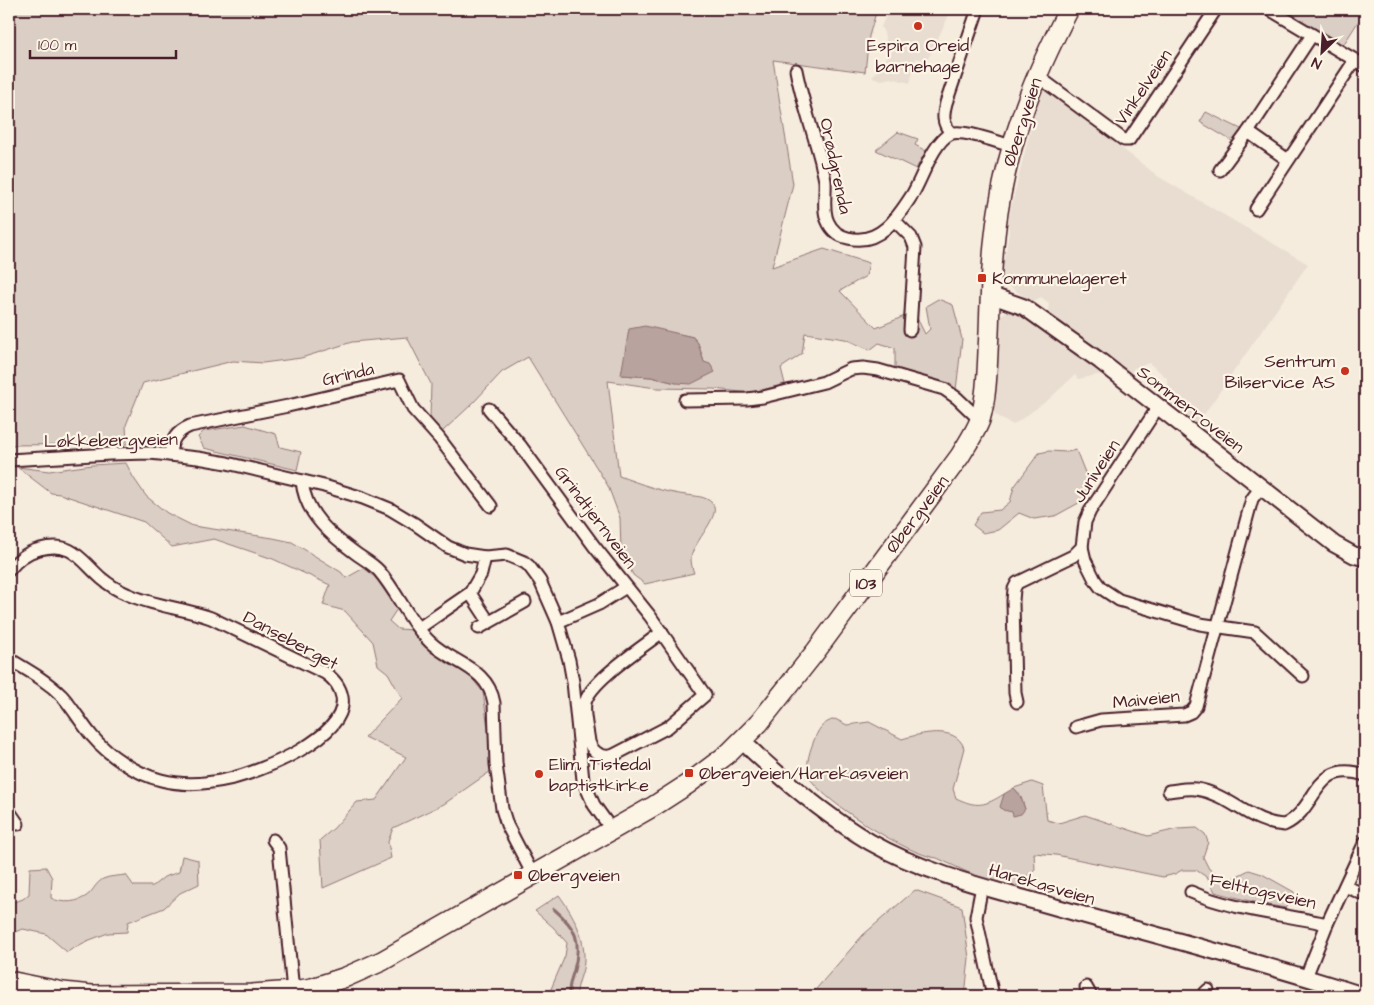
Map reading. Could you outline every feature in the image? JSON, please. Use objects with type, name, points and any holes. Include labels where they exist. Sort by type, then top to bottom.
[{"type":"main road","name":"Øbergveien","points":[[9,981],[75,994],[91,995],[218,994],[298,992],[346,977],[382,961],[612,830],[688,784],[742,741],[776,703],[816,651],[960,456],[980,420],[986,390],[990,295],[998,211],[1012,146],[1036,75],[1069,9]]},
{"type":"street","points":[[978,9],[951,87],[944,112],[945,126],[951,133],[964,133],[1012,146]]},
{"type":"street","name":"Vinkelveien","points":[[1036,75],[1124,140],[1129,140],[1216,9]]},
{"type":"street","points":[[1256,209],[1288,160],[1360,63],[1269,9]]},
{"type":"street","points":[[1220,170],[1248,132],[1312,35]]},
{"type":"street","name":"Orødgrenda","points":[[796,70],[825,179],[825,213],[828,223],[834,231],[842,236],[860,239],[879,234],[894,220],[912,194],[936,147],[942,139],[951,133]]},
{"type":"street","points":[[1248,132],[1288,160]]},
{"type":"street","points":[[894,220],[911,237],[915,247],[910,330]]},
{"type":"street","name":"Sommerroveien","points":[[990,295],[1024,307],[1100,361],[1334,544],[1354,555],[1365,558]]},
{"type":"street","points":[[685,400],[763,397],[824,382],[851,369],[863,368],[878,370],[944,389],[957,398],[980,420]]},
{"type":"street","name":"Grinda","points":[[170,455],[170,448],[176,434],[190,426],[399,380],[413,409],[439,438],[491,506]]},
{"type":"street","name":"Juniveien","points":[[1082,547],[1085,522],[1090,511],[1158,407]]},
{"type":"street","name":"Grindtjernveien","points":[[489,409],[520,445],[626,587],[599,604],[558,622]]},
{"type":"street","name":"Løkkebergveien","points":[[9,460],[110,454],[170,455],[227,463],[352,494],[376,502],[416,524],[457,551],[472,556],[507,555],[517,558],[529,566],[540,581],[558,622],[570,667],[583,780],[589,796],[612,830]]},
{"type":"street","points":[[302,481],[303,494],[320,523],[329,533],[377,569],[432,644],[479,676],[488,686],[492,694],[496,764],[502,809],[507,825],[533,875]]},
{"type":"street","name":"Maiveien","points":[[1076,727],[1101,720],[1178,716],[1191,712],[1196,706],[1252,500],[1260,487]]},
{"type":"street","name":"Danseberget","points":[[9,570],[20,559],[37,550],[54,547],[71,551],[85,560],[106,582],[119,590],[138,598],[211,618],[325,673],[334,680],[340,689],[342,706],[337,719],[324,732],[300,749],[272,764],[253,772],[214,782],[174,783],[160,780],[139,771],[103,747],[91,735],[59,693],[42,679],[9,659]]},
{"type":"street","points":[[1017,702],[1015,692],[1014,589],[1017,583],[1072,556],[1082,547],[1089,571],[1101,588],[1110,595],[1130,604],[1200,624],[1255,632],[1302,676]]},
{"type":"street","points":[[419,628],[470,592],[481,574],[484,557]]},
{"type":"street","points":[[626,587],[662,632],[705,695],[668,727],[614,755],[601,755],[591,747],[589,742],[585,711],[586,701],[598,683],[662,632]]},
{"type":"street","points":[[470,592],[484,625],[525,602]]},
{"type":"street","name":"Harekasveien","points":[[742,741],[804,796],[838,822],[872,843],[913,862],[982,886],[1306,977],[1365,996]]},
{"type":"street","points":[[1169,792],[1185,789],[1207,792],[1227,800],[1259,819],[1284,825],[1296,816],[1331,775],[1348,771],[1365,775]]},
{"type":"street","points":[[9,812],[18,824]]},
{"type":"street","points":[[274,840],[279,848],[298,992]]},
{"type":"street","name":"Felttogsveien","points":[[1306,977],[1327,924],[1365,842]]},
{"type":"street","points":[[982,886],[976,917],[993,996]]},
{"type":"street","points":[[1345,886],[1365,895]]},
{"type":"street","name":"Felttogsveien","points":[[1190,892],[1239,906],[1327,924]]},
{"type":"shaded area","points":[[9,9],[877,9],[869,36],[865,72],[773,60],[793,184],[772,267],[824,249],[869,263],[866,276],[840,291],[876,328],[914,312],[925,334],[930,329],[926,306],[938,299],[953,305],[962,339],[956,390],[946,383],[895,368],[895,348],[879,343],[870,350],[845,339],[805,333],[802,354],[781,368],[785,384],[751,393],[713,389],[656,388],[608,381],[619,476],[660,490],[703,498],[712,503],[714,514],[691,558],[694,573],[645,584],[633,575],[621,550],[620,518],[608,486],[528,357],[502,372],[442,432],[430,418],[431,384],[407,337],[352,342],[301,358],[263,363],[233,361],[143,383],[126,425],[127,444],[9,445]],"holes":[[[679,334],[693,337],[698,343],[704,362],[676,383],[651,377],[621,375]]]},
{"type":"shaded area","points":[[889,9],[952,9],[927,61],[916,58],[910,83],[891,78],[882,80],[872,77],[889,53],[881,27]]},
{"type":"shaded area","points":[[1279,9],[1365,9],[1365,11],[1342,47]]},
{"type":"shaded area","points":[[1043,87],[1159,177],[1308,264],[1196,426],[1169,404],[1167,378],[1149,363],[1134,368],[1130,373],[1048,314],[1049,303],[1041,297],[1032,302],[1006,284],[1007,279],[998,275],[1005,257],[1009,233],[1008,220]]},
{"type":"shaded area","points":[[1206,112],[1245,131],[1237,144],[1200,122]]},
{"type":"shaded area","points":[[898,132],[918,139],[915,145],[926,151],[916,169],[876,150]]},
{"type":"shaded area","points":[[1008,311],[1020,312],[1104,371],[1102,374],[1078,379],[1075,375],[1048,400],[1013,425],[996,415],[991,408],[997,320],[999,316]]},
{"type":"shaded area","points":[[645,326],[693,337],[698,343],[704,362],[710,364],[715,372],[691,384],[676,383],[651,377],[621,375],[629,329]]},
{"type":"shaded area","points":[[245,425],[276,434],[280,447],[301,452],[297,470],[204,448],[198,437],[204,431]]},
{"type":"shaded area","points":[[1076,450],[1088,480],[1086,499],[1055,516],[1034,519],[1019,513],[998,530],[983,533],[973,525],[981,512],[1000,510],[1010,502],[1014,487],[1039,453]]},
{"type":"shaded area","points":[[126,463],[146,496],[167,513],[193,526],[292,542],[341,572],[346,578],[364,568],[388,587],[399,606],[389,621],[398,629],[414,630],[429,647],[447,662],[470,676],[483,692],[489,736],[491,771],[444,804],[393,828],[388,842],[391,858],[323,888],[320,840],[334,828],[357,802],[376,800],[406,757],[365,737],[402,698],[388,673],[378,665],[373,642],[345,611],[323,605],[330,585],[273,559],[214,539],[172,547],[144,522],[60,494],[51,493],[17,467],[49,471],[92,465]]},
{"type":"shaded area","points":[[835,719],[847,725],[869,722],[902,739],[927,733],[945,733],[953,736],[960,741],[964,748],[953,789],[956,798],[963,801],[981,804],[1004,794],[1004,796],[1025,809],[1020,795],[1014,788],[1032,782],[1043,786],[1047,820],[1059,823],[1085,815],[1148,836],[1177,829],[1197,828],[1205,834],[1208,842],[1203,857],[1209,869],[1229,880],[1249,870],[1262,874],[1294,892],[1295,898],[1285,908],[1215,892],[1208,878],[1196,870],[1182,870],[1163,877],[1056,855],[1034,853],[1035,869],[1015,887],[980,878],[937,858],[907,848],[870,827],[820,790],[809,776],[809,756],[818,731],[826,723]]},
{"type":"shaded area","points":[[1014,788],[1020,795],[1025,809],[1021,814],[1013,816],[1012,812],[1003,810],[1000,807],[1004,794]]},
{"type":"shaded area","points":[[182,856],[198,860],[199,884],[180,893],[164,908],[128,922],[127,932],[108,933],[87,941],[67,952],[46,934],[23,929],[9,934],[9,904],[23,899],[29,894],[30,868],[46,867],[52,878],[51,898],[70,902],[85,897],[105,878],[126,875],[134,886],[153,886],[164,877],[179,872]]},
{"type":"shaded area","points":[[915,890],[962,907],[969,958],[965,996],[810,996],[863,935]]},
{"type":"shaded area","points":[[559,895],[577,926],[584,952],[584,965],[577,996],[548,996],[565,956],[567,943],[535,911]]},
{"type":"waterway","points":[[554,909],[568,922],[577,943],[576,960],[569,986],[569,996]]},
{"type":"place","name":"Espira Oreid barnehage","points":[[918,26]]},
{"type":"place","name":"Kommunelageret","points":[[982,278]]},
{"type":"place","name":"Sentrum Bilservice AS","points":[[1345,371]]},
{"type":"place","name":"Øbergveien/Harekasveien","points":[[689,773]]},
{"type":"place","name":"Elim, Tistedal baptistkirke","points":[[539,774]]},
{"type":"place","name":"Øbergveien","points":[[518,875]]}]
